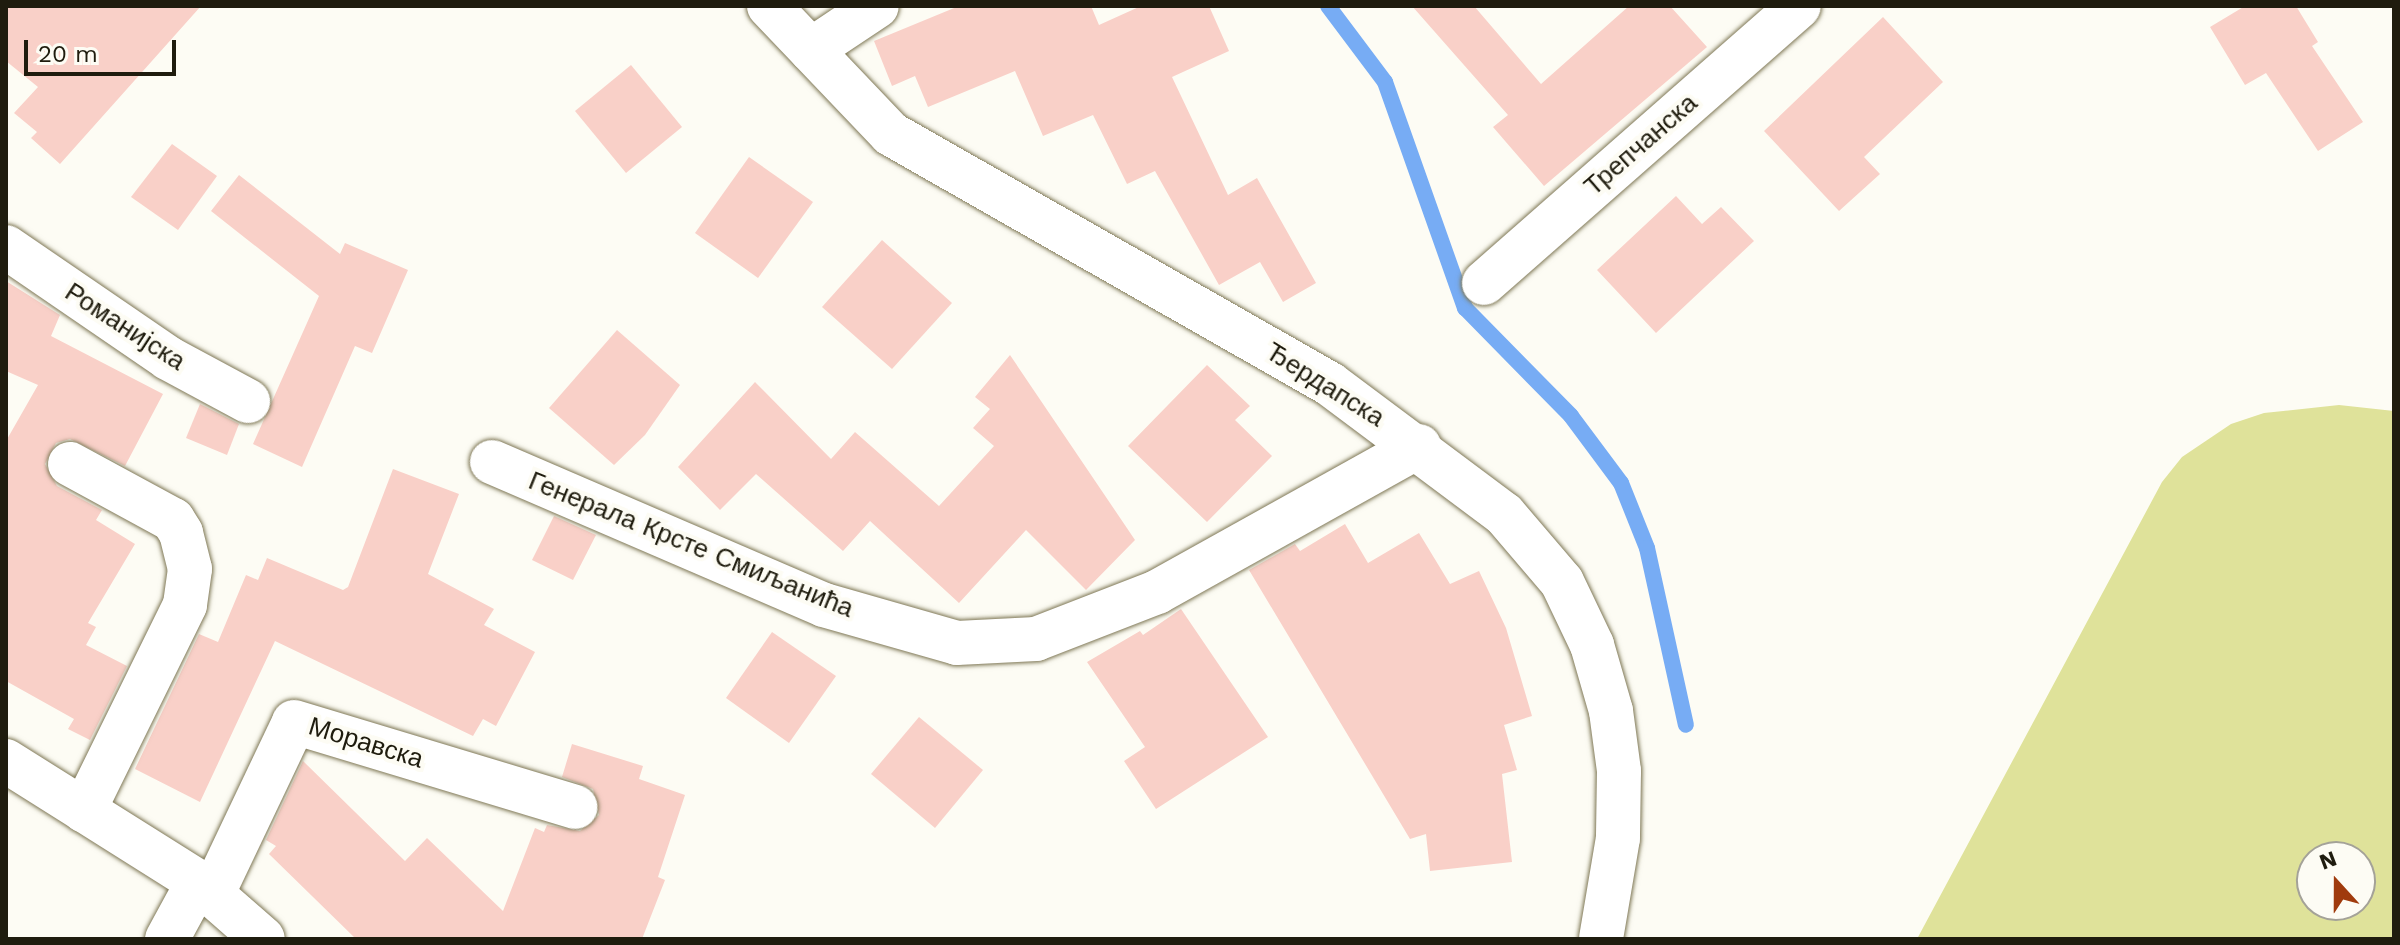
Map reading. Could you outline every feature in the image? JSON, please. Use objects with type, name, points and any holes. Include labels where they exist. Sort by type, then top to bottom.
[{"type":"street","name":"Ђердапска","points":[[769,6],[891,134],[1330,384],[1419,446],[1504,514],[1562,582],[1592,645],[1611,711],[1619,771],[1618,838],[1601,939]]},
{"type":"street","points":[[811,50],[877,6]]},
{"type":"street","name":"Трепчанска","points":[[1484,283],[1799,6]]},
{"type":"street","name":"Романијска","points":[[6,247],[168,358],[248,401]]},
{"type":"street","name":"Генерала Крсте Смиљанића","points":[[492,462],[824,605],[957,643],[1036,639],[1157,592],[1419,446]]},
{"type":"street","points":[[70,464],[173,520],[190,569],[185,605],[84,810]]},
{"type":"street","name":"Моравска","points":[[205,889],[294,722],[575,807]]},
{"type":"street","points":[[6,761],[205,889],[263,939]]},
{"type":"street","points":[[167,939],[205,889]]},
{"type":"green space","points":[[2339,405],[2394,411],[2394,939],[1917,939],[2162,482],[2182,457],[2231,424],[2264,413]]},
{"type":"building","points":[[6,6],[201,6],[60,164],[31,138],[37,132],[14,113],[38,87],[6,61]]},
{"type":"building","points":[[959,6],[1091,6],[1099,25],[1141,6],[1209,6],[1229,51],[1172,77],[1228,195],[1257,178],[1316,283],[1283,302],[1260,262],[1219,285],[1155,171],[1127,184],[1093,115],[1043,136],[1015,71],[928,107],[915,76],[892,86],[874,41]]},
{"type":"building","points":[[1412,6],[1474,6],[1541,84],[1629,6],[1670,6],[1707,47],[1544,186],[1493,127],[1508,115]]},
{"type":"building","points":[[2245,6],[2296,6],[2318,42],[2312,46],[2363,122],[2318,151],[2266,73],[2245,85],[2210,27]]},
{"type":"building","points":[[1883,17],[1943,82],[1864,157],[1880,174],[1839,211],[1764,131]]},
{"type":"building","points":[[631,65],[682,127],[626,173],[575,111]]},
{"type":"building","points":[[172,144],[217,176],[178,230],[131,197]]},
{"type":"building","points":[[749,157],[813,202],[758,278],[695,233]]},
{"type":"building","points":[[239,175],[340,254],[345,243],[408,270],[372,353],[355,346],[302,467],[253,444],[319,296],[211,211]]},
{"type":"building","points":[[1676,196],[1702,224],[1721,207],[1754,241],[1656,333],[1597,270]]},
{"type":"building","points":[[882,240],[952,303],[892,369],[822,307]]},
{"type":"building","points":[[6,281],[60,315],[51,336],[163,394],[125,466],[70,439],[56,443],[45,464],[57,486],[102,510],[96,520],[135,544],[88,623],[96,627],[86,645],[127,666],[90,740],[68,729],[74,719],[6,681],[6,441],[38,385],[6,371]]},
{"type":"building","points":[[617,330],[680,385],[645,435],[614,465],[549,408]]},
{"type":"building","points":[[1010,355],[1135,540],[1086,590],[1026,530],[959,603],[870,521],[843,551],[756,474],[720,510],[678,467],[755,382],[831,459],[855,432],[939,506],[994,446],[973,428],[990,409],[975,397]]},
{"type":"building","points":[[1207,365],[1250,406],[1235,420],[1272,456],[1207,522],[1128,446]]},
{"type":"building","points":[[200,404],[239,424],[227,455],[186,438]]},
{"type":"building","points":[[393,469],[459,494],[428,574],[494,609],[484,625],[535,652],[496,726],[483,719],[473,736],[275,641],[200,802],[135,769],[199,634],[218,642],[246,575],[258,580],[267,558],[343,590],[348,587]]},
{"type":"building","points":[[554,516],[596,535],[573,580],[532,560]]},
{"type":"building","points":[[1345,524],[1368,563],[1419,533],[1450,584],[1479,571],[1506,628],[1532,716],[1504,725],[1517,770],[1502,774],[1512,862],[1430,871],[1426,834],[1410,839],[1249,570],[1295,544],[1300,551]]},
{"type":"building","points":[[1181,609],[1268,737],[1156,809],[1124,761],[1145,747],[1087,662],[1140,631],[1143,635]]},
{"type":"building","points":[[772,632],[836,676],[789,743],[726,698]]},
{"type":"building","points":[[919,717],[983,770],[935,828],[871,774]]},
{"type":"building","points":[[572,744],[643,766],[639,779],[685,795],[658,877],[665,880],[642,939],[356,939],[269,854],[276,846],[266,840],[303,761],[405,861],[427,838],[503,911],[535,828],[544,832],[547,825],[580,831],[599,815],[593,789],[562,777]]},
{"type":"waterway","points":[[1328,6],[1385,82],[1465,308],[1571,416],[1621,483],[1647,548],[1686,725]]}]
